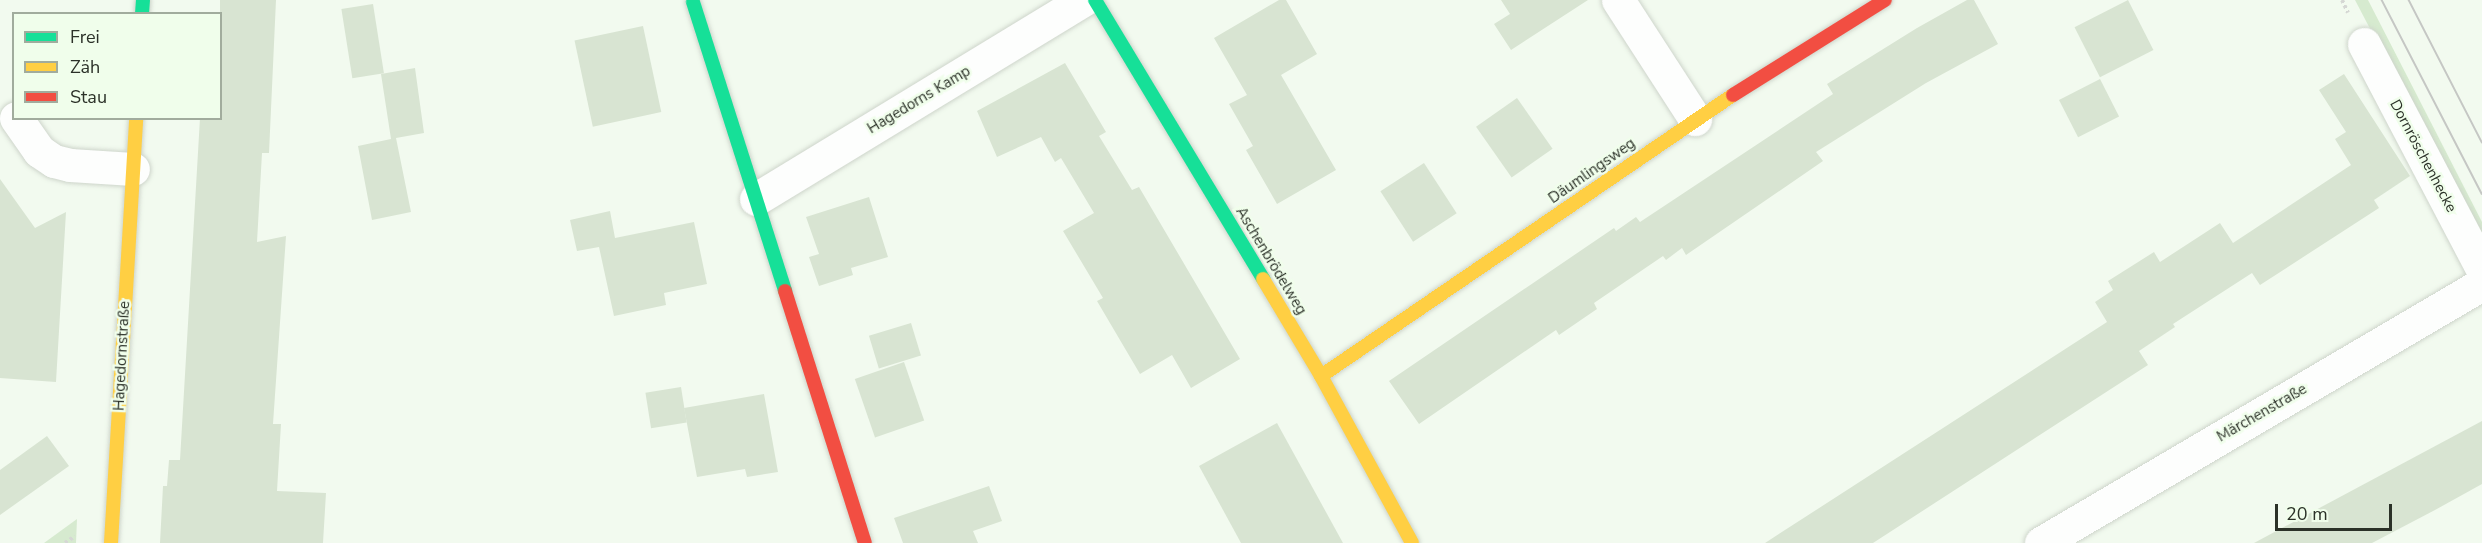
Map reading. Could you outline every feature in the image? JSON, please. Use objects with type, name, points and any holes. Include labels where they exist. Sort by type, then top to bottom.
[{"type":"street","name":"Hagedorns Kamp","points":[[756,199],[1083,0]]},
{"type":"street","name":"Aschenbrödelweg","points":[[1095,0],[1321,376],[1412,543]]},
{"type":"street","points":[[1618,0],[1695,119]]},
{"type":"street","name":"Däumlingsweg","points":[[1321,376],[1349,359],[1695,119],[1885,0]]},
{"type":"street","points":[[693,2],[866,543]]},
{"type":"street","name":"Dornröschenhecke","points":[[2364,44],[2482,269]]},
{"type":"street","points":[[0,97],[12,113]]},
{"type":"street","points":[[17,120],[39,151],[54,161],[70,165],[133,169]]},
{"type":"street","name":"Hagedornstraße","points":[[111,543],[136,120]]},
{"type":"street","name":"Märchenstraße","points":[[2041,543],[2482,284]]},
{"type":"path","points":[[65,543],[76,535]]},
{"type":"green space","points":[[2355,0],[2368,0],[2482,222],[2482,243]]},
{"type":"green space","points":[[77,519],[76,543],[44,543]]},
{"type":"building","points":[[220,0],[276,0],[269,153],[262,153],[257,242],[286,236],[273,424],[281,424],[277,491],[326,493],[323,543],[160,543],[163,486],[167,486],[169,460],[180,460],[200,120],[222,120],[222,12],[220,12]]},
{"type":"building","points":[[1279,0],[1286,0],[1317,54],[1281,75],[1336,170],[1277,204],[1246,150],[1253,146],[1229,104],[1247,95],[1214,38]]},
{"type":"building","points":[[1501,0],[1588,0],[1511,50],[1494,24],[1510,14]]},
{"type":"building","points":[[1967,0],[1974,0],[1998,44],[1926,83],[1816,152],[1823,161],[1686,255],[1682,248],[1666,260],[1663,256],[1594,303],[1597,309],[1559,335],[1556,330],[1419,424],[1389,381],[1614,228],[1616,231],[1636,217],[1640,222],[1833,94],[1827,84]]},
{"type":"building","points":[[2128,0],[2153,50],[2100,77],[2075,27]]},
{"type":"building","points":[[373,4],[384,73],[352,78],[341,9]]},
{"type":"building","points":[[643,26],[661,112],[593,127],[575,41]]},
{"type":"building","points":[[1065,63],[1106,132],[1099,136],[1132,190],[1139,187],[1240,359],[1191,388],[1172,355],[1140,374],[1097,301],[1103,298],[1063,231],[1094,213],[1061,158],[1055,162],[1041,137],[997,157],[977,111]]},
{"type":"building","points":[[415,68],[424,133],[396,138],[411,212],[372,220],[358,146],[391,139],[381,74]]},
{"type":"building","points":[[2344,74],[2410,176],[2374,200],[2379,208],[2260,285],[2252,273],[2173,324],[2175,327],[2139,351],[2148,365],[1873,543],[1765,543],[2107,322],[2095,302],[2113,290],[2108,281],[2154,252],[2160,262],[2220,223],[2233,243],[2351,165],[2335,139],[2346,132],[2319,90]]},
{"type":"building","points":[[2100,79],[2119,116],[2078,137],[2059,100]]},
{"type":"building","points":[[1517,98],[1553,149],[1512,177],[1476,127]]},
{"type":"building","points":[[1424,163],[1457,213],[1413,242],[1380,191]]},
{"type":"building","points":[[0,179],[35,228],[66,212],[56,382],[0,378]]},
{"type":"building","points":[[869,197],[888,257],[851,268],[853,275],[819,286],[809,257],[819,254],[806,217]]},
{"type":"building","points":[[610,211],[615,238],[694,222],[707,284],[664,293],[666,305],[614,316],[599,247],[577,251],[570,220]]},
{"type":"building","points":[[911,323],[921,356],[879,368],[869,336]]},
{"type":"building","points":[[904,362],[924,421],[875,438],[855,379]]},
{"type":"building","points":[[681,387],[687,423],[651,428],[645,393]]},
{"type":"building","points":[[764,394],[778,472],[747,477],[745,469],[697,477],[684,408]]},
{"type":"building","points":[[2482,421],[2482,484],[2435,510],[2372,543],[2254,543]]},
{"type":"building","points":[[1277,423],[1343,543],[1241,543],[1199,466]]},
{"type":"building","points":[[47,436],[69,466],[0,515],[0,470]]},
{"type":"building","points":[[989,486],[1002,521],[973,531],[978,543],[903,543],[894,518]]},
{"type":"tram line","points":[[2382,0],[2482,194]]},
{"type":"tram line","points":[[2409,0],[2482,142]]},
{"type":"traffic: fast","points":[[142,12],[143,0]]},
{"type":"traffic: fast","points":[[1095,0],[1263,279]]},
{"type":"traffic: fast","points":[[693,2],[785,291]]},
{"type":"traffic: slow","points":[[1321,376],[1733,95]]},
{"type":"traffic: slow","points":[[111,543],[136,120]]},
{"type":"traffic: slow","points":[[1263,279],[1321,376],[1412,543]]},
{"type":"traffic: jam","points":[[1733,95],[1885,0]]},
{"type":"traffic: jam","points":[[785,291],[865,543]]}]
